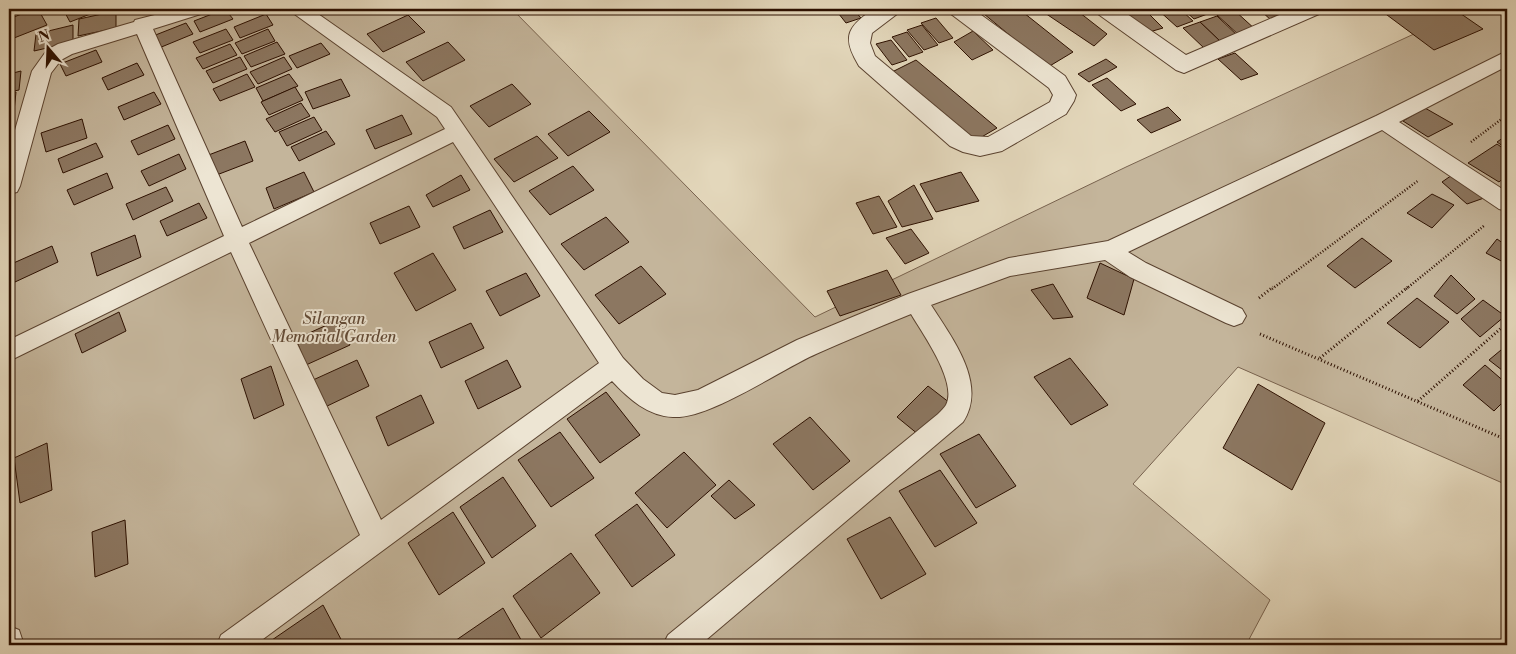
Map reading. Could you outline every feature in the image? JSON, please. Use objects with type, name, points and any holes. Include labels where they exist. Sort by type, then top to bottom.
[{"type":"street","points":[[889,9],[864,26],[859,35],[860,53],[958,140],[976,148],[994,145],[1058,108],[1065,96],[1063,89],[1057,82],[959,9]]},
{"type":"street","points":[[1106,9],[1184,66],[1312,9]]},
{"type":"lane","points":[[9,186],[42,71],[48,62],[65,49],[142,24],[198,9]]},
{"type":"lane","points":[[299,9],[444,112],[614,366],[640,393],[653,402],[670,407],[687,406],[704,400],[806,347],[916,301],[1009,266],[1107,250],[1383,121],[1507,58]]},
{"type":"lane","points":[[142,24],[237,241],[376,539]]},
{"type":"lane","points":[[1383,121],[1507,203]]},
{"type":"lane","points":[[9,351],[237,241],[458,131]]},
{"type":"lane","points":[[1107,250],[1138,270],[1234,316]]},
{"type":"lane","points":[[678,645],[947,422],[957,411],[961,398],[961,384],[956,371],[916,301]]},
{"type":"lane","points":[[230,645],[614,366]]},
{"type":"lane","points":[[9,640],[10,645]]},
{"type":"path","points":[[1507,115],[1229,321],[1320,358],[1507,440]]},
{"type":"path","points":[[1320,358],[1492,219]]},
{"type":"path","points":[[1418,401],[1507,323]]},
{"type":"green space","name":"Silangan Memorial Garden","points":[[9,9],[512,9],[815,317],[1126,167],[1468,9],[1507,9],[1507,485],[1238,367],[1133,484],[1270,600],[1246,645],[9,645]]},
{"type":"building","points":[[38,9],[47,25],[9,40],[9,19]]},
{"type":"building","points":[[63,9],[103,9],[70,22]]},
{"type":"building","points":[[225,9],[233,19],[200,32],[194,21]]},
{"type":"building","points":[[835,9],[853,9],[861,18],[846,23]]},
{"type":"building","points":[[978,9],[1019,9],[1073,52],[1048,67]]},
{"type":"building","points":[[1039,9],[1075,9],[1107,34],[1094,46]]},
{"type":"building","points":[[1144,9],[1163,28],[1146,33],[1126,13]]},
{"type":"building","points":[[1157,9],[1180,9],[1193,21],[1177,27]]},
{"type":"building","points":[[1183,9],[1205,9],[1210,13],[1194,19]]},
{"type":"building","points":[[1259,9],[1281,9],[1289,16],[1273,22]]},
{"type":"building","points":[[1379,9],[1454,9],[1483,29],[1434,50]]},
{"type":"building","points":[[1234,10],[1256,30],[1240,36],[1217,15]]},
{"type":"building","points":[[116,11],[116,28],[78,36],[79,19]]},
{"type":"building","points":[[266,14],[273,25],[240,38],[234,27]]},
{"type":"building","points":[[408,15],[425,32],[383,52],[367,34]]},
{"type":"building","points":[[1217,16],[1239,37],[1222,43],[1200,22]]},
{"type":"building","points":[[936,18],[953,38],[939,43],[921,23]]},
{"type":"building","points":[[1200,22],[1222,43],[1205,49],[1183,28]]},
{"type":"building","points":[[186,23],[193,34],[159,48],[153,36]]},
{"type":"building","points":[[73,25],[73,42],[34,51],[36,34]]},
{"type":"building","points":[[922,25],[938,45],[924,50],[907,30]]},
{"type":"building","points":[[226,29],[233,40],[200,53],[193,42]]},
{"type":"building","points":[[268,29],[275,41],[242,54],[235,43]]},
{"type":"building","points":[[973,31],[993,50],[972,60],[954,42]]},
{"type":"building","points":[[907,32],[923,52],[909,57],[892,37]]},
{"type":"building","points":[[891,40],[907,60],[892,65],[876,44]]},
{"type":"building","points":[[277,42],[285,54],[251,67],[244,56]]},
{"type":"building","points":[[448,42],[465,60],[423,81],[406,62]]},
{"type":"building","points":[[321,43],[330,54],[297,68],[289,56]]},
{"type":"building","points":[[230,44],[237,55],[203,69],[196,58]]},
{"type":"building","points":[[96,50],[102,62],[66,76],[60,64]]},
{"type":"building","points":[[1235,53],[1258,74],[1241,80],[1218,59]]},
{"type":"building","points":[[240,57],[247,69],[213,83],[206,71]]},
{"type":"building","points":[[284,57],[292,69],[258,84],[250,72]]},
{"type":"building","points":[[1106,59],[1117,67],[1089,82],[1078,74]]},
{"type":"building","points":[[916,60],[997,128],[973,142],[892,72]]},
{"type":"building","points":[[137,63],[144,75],[108,90],[102,78]]},
{"type":"building","points":[[21,71],[19,90],[9,92],[9,74]]},
{"type":"building","points":[[247,74],[255,87],[220,101],[213,89]]},
{"type":"building","points":[[289,74],[298,86],[263,101],[256,88]]},
{"type":"building","points":[[1107,78],[1136,104],[1121,111],[1092,85]]},
{"type":"building","points":[[341,79],[350,96],[313,109],[305,92]]},
{"type":"building","points":[[512,84],[531,104],[489,127],[470,106]]},
{"type":"building","points":[[295,87],[303,100],[269,115],[261,102]]},
{"type":"building","points":[[16,92],[14,111],[9,112],[9,93]]},
{"type":"building","points":[[154,92],[161,104],[124,120],[118,107]]},
{"type":"building","points":[[301,103],[310,116],[275,132],[266,119]]},
{"type":"building","points":[[1168,107],[1181,120],[1151,133],[1137,120]]},
{"type":"building","points":[[1425,108],[1453,124],[1428,137],[1403,121]]},
{"type":"building","points":[[589,111],[610,132],[568,156],[548,134]]},
{"type":"building","points":[[402,115],[412,134],[375,149],[366,130]]},
{"type":"building","points":[[314,117],[322,130],[287,146],[279,132]]},
{"type":"building","points":[[82,119],[87,138],[46,152],[41,133]]},
{"type":"building","points":[[168,125],[175,139],[138,155],[131,141]]},
{"type":"building","points":[[326,131],[335,144],[299,161],[291,147]]},
{"type":"building","points":[[1507,135],[1507,149],[1497,142]]},
{"type":"building","points":[[537,136],[558,158],[514,182],[494,159]]},
{"type":"building","points":[[245,141],[253,161],[214,176],[206,156]]},
{"type":"building","points":[[96,143],[103,157],[63,173],[58,159]]},
{"type":"building","points":[[1497,144],[1507,151],[1507,175],[1499,182],[1468,163]]},
{"type":"building","points":[[179,154],[186,169],[149,186],[141,171]]},
{"type":"building","points":[[573,166],[594,190],[550,215],[529,191]]},
{"type":"building","points":[[304,172],[314,192],[274,209],[266,188]]},
{"type":"building","points":[[961,172],[979,201],[936,212],[920,184]]},
{"type":"building","points":[[107,173],[113,188],[74,205],[67,190]]},
{"type":"building","points":[[1455,173],[1484,198],[1467,204],[1442,182]]},
{"type":"building","points":[[461,175],[470,190],[433,207],[426,195]]},
{"type":"building","points":[[914,185],[933,219],[902,227],[888,201]]},
{"type":"building","points":[[166,187],[173,201],[133,220],[126,204]]},
{"type":"building","points":[[1432,194],[1454,205],[1432,228],[1407,213]]},
{"type":"building","points":[[879,196],[897,227],[873,234],[856,203]]},
{"type":"building","points":[[199,203],[207,218],[167,236],[160,221]]},
{"type":"building","points":[[409,206],[420,227],[380,244],[370,223]]},
{"type":"building","points":[[490,210],[503,232],[464,249],[453,227]]},
{"type":"building","points":[[606,217],[629,242],[584,270],[561,244]]},
{"type":"building","points":[[911,229],[929,253],[905,264],[886,238]]},
{"type":"building","points":[[135,235],[141,257],[97,276],[91,253]]},
{"type":"building","points":[[1362,238],[1392,261],[1355,288],[1327,266]]},
{"type":"building","points":[[1497,239],[1507,246],[1507,264],[1486,253]]},
{"type":"building","points":[[52,246],[58,262],[15,282],[9,265]]},
{"type":"building","points":[[433,253],[456,290],[416,311],[394,273]]},
{"type":"building","points":[[1100,263],[1134,279],[1124,315],[1087,298]]},
{"type":"building","points":[[641,266],[666,294],[619,324],[595,295]]},
{"type":"building","points":[[887,270],[901,295],[840,316],[827,291]]},
{"type":"building","points":[[526,273],[540,296],[500,316],[486,291]]},
{"type":"building","points":[[1451,275],[1475,299],[1457,314],[1434,296]]},
{"type":"building","points":[[1053,284],[1073,317],[1053,319],[1031,290]]},
{"type":"building","points":[[1417,298],[1449,322],[1420,348],[1387,323]]},
{"type":"building","points":[[1483,300],[1505,316],[1480,337],[1461,319]]},
{"type":"building","points":[[119,312],[126,331],[82,353],[75,334]]},
{"type":"building","points":[[340,319],[350,345],[306,365],[296,339]]},
{"type":"building","points":[[471,323],[484,348],[441,368],[429,342]]},
{"type":"building","points":[[1507,345],[1507,374],[1489,360]]},
{"type":"building","points":[[1070,358],[1108,405],[1071,425],[1034,377]]},
{"type":"building","points":[[357,360],[369,386],[323,408],[313,380]]},
{"type":"building","points":[[507,360],[521,387],[478,409],[465,381]]},
{"type":"building","points":[[1485,365],[1507,384],[1507,398],[1494,411],[1463,385]]},
{"type":"building","points":[[271,366],[284,405],[254,419],[241,379]]},
{"type":"building","points":[[1258,384],[1325,423],[1292,490],[1223,448]]},
{"type":"building","points":[[928,386],[950,403],[919,435],[897,417]]},
{"type":"building","points":[[606,392],[640,435],[600,463],[567,419]]},
{"type":"building","points":[[421,395],[434,423],[388,446],[376,417]]},
{"type":"building","points":[[810,417],[850,461],[813,490],[773,444]]},
{"type":"building","points":[[560,432],[594,478],[551,507],[518,460]]},
{"type":"building","points":[[979,434],[1016,486],[976,508],[940,454]]},
{"type":"building","points":[[47,443],[52,490],[20,503],[14,458]]},
{"type":"building","points":[[684,452],[716,485],[667,528],[635,493]]},
{"type":"building","points":[[940,470],[977,523],[935,547],[899,491]]},
{"type":"building","points":[[503,477],[536,526],[492,558],[460,507]]},
{"type":"building","points":[[729,480],[755,505],[735,519],[711,496]]},
{"type":"building","points":[[637,504],[675,555],[632,587],[595,535]]},
{"type":"building","points":[[453,512],[485,563],[439,595],[408,543]]},
{"type":"building","points":[[890,517],[926,574],[881,599],[847,539]]},
{"type":"building","points":[[125,520],[128,564],[95,577],[92,532]]},
{"type":"building","points":[[571,553],[600,593],[541,638],[513,596]]},
{"type":"building","points":[[323,605],[344,645],[274,645],[272,640]]},
{"type":"building","points":[[503,608],[524,645],[449,645]]}]
